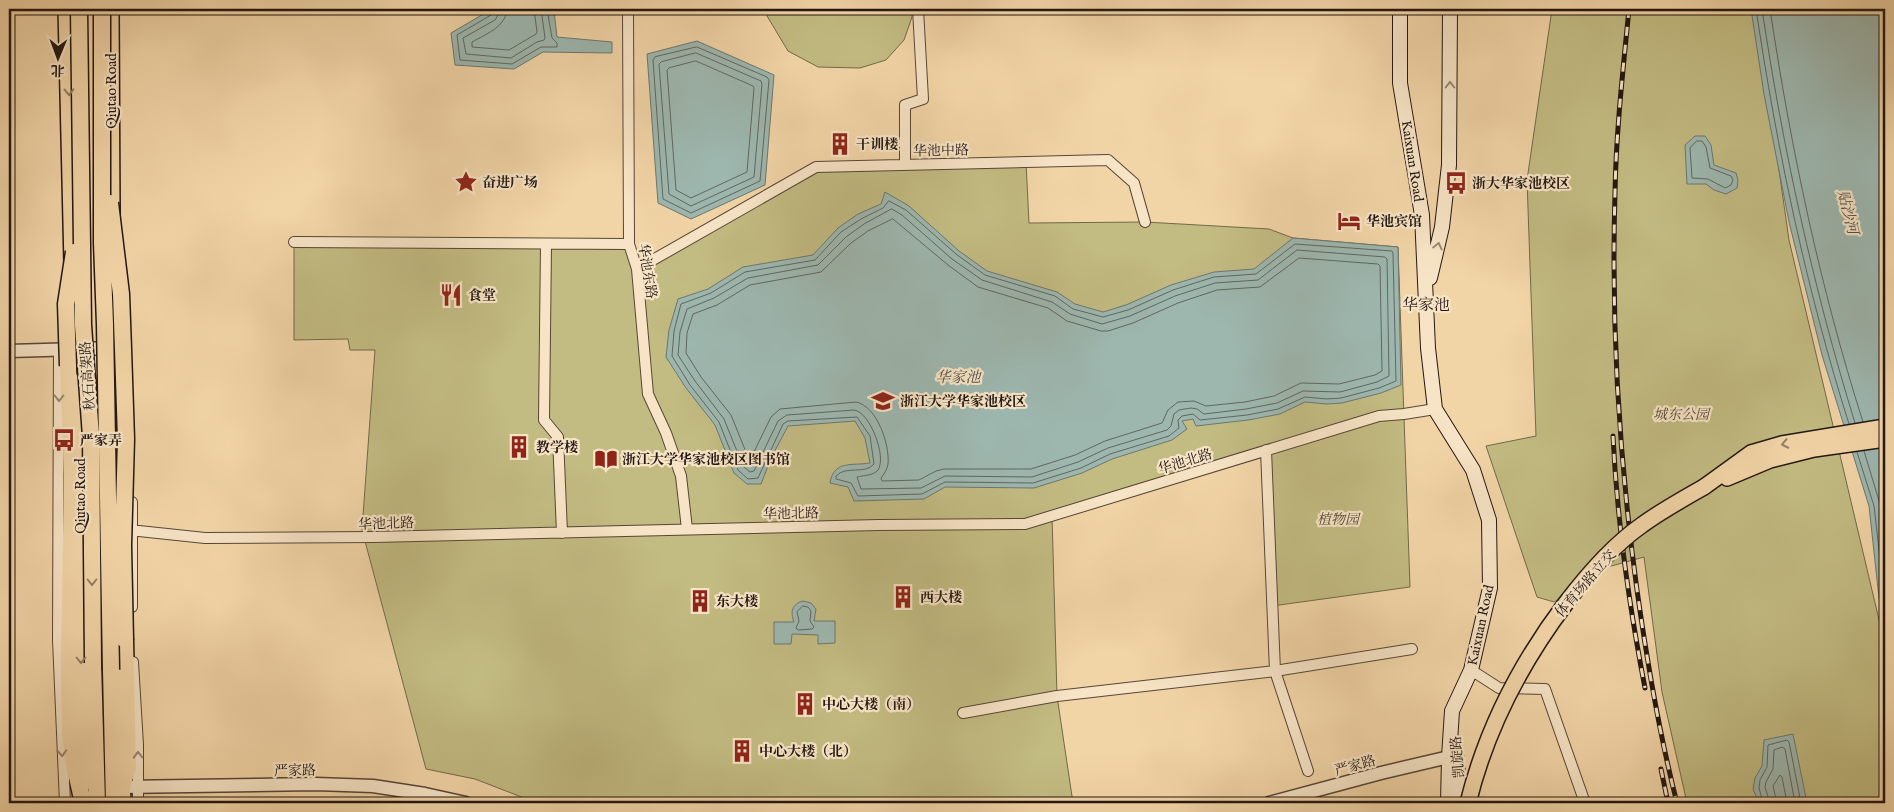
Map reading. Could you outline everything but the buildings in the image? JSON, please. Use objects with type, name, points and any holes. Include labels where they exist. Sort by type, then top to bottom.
[{"type":"highway","name":"秋石高架路","points":[[78,9],[83,325],[92,437],[96,803]]},
{"type":"highway","name":"秋石高架路","points":[[102,9],[102,243],[106,324],[106,448],[114,803]]},
{"type":"highway","points":[[102,146],[121,294],[126,439],[123,546],[128,792]]},
{"type":"highway","points":[[81,205],[66,304],[72,475],[69,657],[70,734],[74,764],[83,803]]},
{"type":"main road","name":"Qiutao Road","points":[[66,9],[66,349],[80,441],[83,803]]},
{"type":"main road","name":"Qiutao Road","points":[[110,9],[115,348],[128,792]]},
{"type":"main road","name":"Kaixuan Road","points":[[1400,9],[1400,83],[1422,215],[1428,348],[1434,408],[1473,470],[1489,520],[1490,588],[1471,670],[1452,711],[1448,757],[1448,803]]},
{"type":"main road","points":[[1426,294],[1442,227],[1449,165],[1450,9]]},
{"type":"main road","points":[[1704,487],[1751,453],[1782,444],[1885,427]]},
{"type":"main road","name":"体育场路立交","points":[[1468,803],[1476,772],[1497,717],[1519,673],[1547,628],[1580,584],[1608,553],[1642,525],[1704,487],[1770,460],[1796,453],[1860,441],[1885,439]]},
{"type":"main road","name":"凯旋路","points":[[1452,711],[1461,803]]},
{"type":"street","name":"华池东路","points":[[628,9],[629,244],[637,269],[648,394],[666,433],[681,476],[687,530]]},
{"type":"street","points":[[905,165],[905,104],[922,99],[918,9]]},
{"type":"street","name":"华池中路","points":[[637,269],[816,167],[1108,160],[1134,183],[1145,222]]},
{"type":"street","points":[[294,242],[629,244]]},
{"type":"street","points":[[546,244],[544,420],[558,437],[562,533]]},
{"type":"street","points":[[9,351],[115,348],[129,383],[132,640],[128,792],[138,803]]},
{"type":"street","points":[[65,803],[58,640],[66,349]]},
{"type":"street","name":"华池北路","points":[[132,531],[139,530],[205,538],[375,537],[1025,524],[1379,416],[1404,414],[1434,408]]},
{"type":"street","points":[[1266,450],[1275,671],[1308,771]]},
{"type":"street","points":[[963,714],[1057,696],[1275,671],[1412,649]]},
{"type":"street","points":[[1471,670],[1499,688],[1545,689],[1585,803]]},
{"type":"street","name":"严家路","points":[[1269,803],[1448,757]]},
{"type":"street","name":"严家路","points":[[128,792],[316,784],[374,786],[466,803]]},
{"type":"green space","points":[[767,9],[911,9],[912,17],[904,40],[886,60],[860,68],[818,67],[788,51],[767,16]]},
{"type":"green space","name":"城东公园","points":[[1552,9],[1756,9],[1789,240],[1885,645],[1885,803],[1687,803],[1662,692],[1644,557],[1604,568],[1554,602],[1537,597],[1486,446],[1536,436],[1527,180]]},
{"type":"green space","name":"植物园","points":[[1026,162],[1029,223],[1145,222],[1269,229],[1293,238],[1398,247],[1410,587],[1272,606],[1266,451],[1052,516],[1057,696],[1073,803],[537,803],[475,779],[426,769],[362,530],[375,350],[350,350],[348,339],[294,340],[294,242],[629,244],[637,269],[816,167]]},
{"type":"water","points":[[492,9],[554,11],[557,37],[612,42],[612,53],[543,52],[514,69],[455,65],[451,33]]},
{"type":"water","name":"贴沙河","points":[[1751,9],[1885,9],[1885,624],[1879,598],[1869,506],[1822,355],[1789,222],[1764,94]]},
{"type":"water","points":[[697,41],[774,75],[765,185],[691,219],[658,203],[647,54]]},
{"type":"water","points":[[1695,136],[1705,136],[1711,145],[1714,165],[1736,173],[1738,180],[1737,188],[1726,194],[1714,190],[1706,184],[1687,184],[1685,145]]},
{"type":"water","name":"华家池","points":[[885,192],[909,206],[959,251],[987,271],[1057,292],[1075,304],[1103,312],[1126,305],[1171,285],[1214,272],[1254,269],[1293,238],[1398,247],[1401,385],[1381,393],[1342,403],[1305,402],[1280,414],[1248,420],[1196,426],[1193,419],[1182,421],[1187,429],[1172,440],[1112,459],[1082,473],[1034,488],[945,487],[924,499],[854,501],[848,487],[830,483],[832,476],[839,467],[870,463],[865,438],[855,421],[788,426],[771,458],[761,484],[747,484],[734,473],[715,425],[686,388],[666,357],[669,330],[678,299],[708,289],[743,267],[813,255],[838,228],[858,214],[881,204]]},
{"type":"water","points":[[803,601],[811,603],[816,609],[814,621],[835,621],[835,643],[818,644],[818,635],[792,634],[791,644],[774,644],[774,622],[794,622],[792,615],[794,606]]},
{"type":"water","points":[[1793,734],[1807,803],[1759,803],[1753,789],[1755,778],[1762,766],[1764,740]]},
{"type":"railway","points":[[1629,9],[1620,101],[1616,170],[1614,293],[1618,392],[1625,491],[1637,590],[1654,697],[1677,803]]},
{"type":"railway","points":[[1613,436],[1624,562],[1645,688]]},
{"type":"railway","points":[[1661,769],[1668,803]]},
{"type":"place","name":"干训楼","points":[[840,144]]},
{"type":"place","name":"奋进广场","points":[[466,182]]},
{"type":"place","name":"浙大华家池校区","points":[[1456,183]]},
{"type":"place","name":"华池宾馆","points":[[1349,221]]},
{"type":"place","name":"食堂","points":[[451,295]]},
{"type":"place","name":"浙江大学华家池校区","points":[[883,401]]},
{"type":"place","name":"严家弄","points":[[64,440]]},
{"type":"place","name":"教学楼","points":[[519,447]]},
{"type":"place","name":"浙江大学华家池校区图书馆","points":[[606,459]]},
{"type":"place","name":"西大楼","points":[[903,597]]},
{"type":"place","name":"东大楼","points":[[700,601]]},
{"type":"place","name":"中心大楼（南）","points":[[805,704]]},
{"type":"place","name":"中心大楼（北）","points":[[742,751]]},
{"type":"district","name":"华家池","points":[[1426,304]]}]
